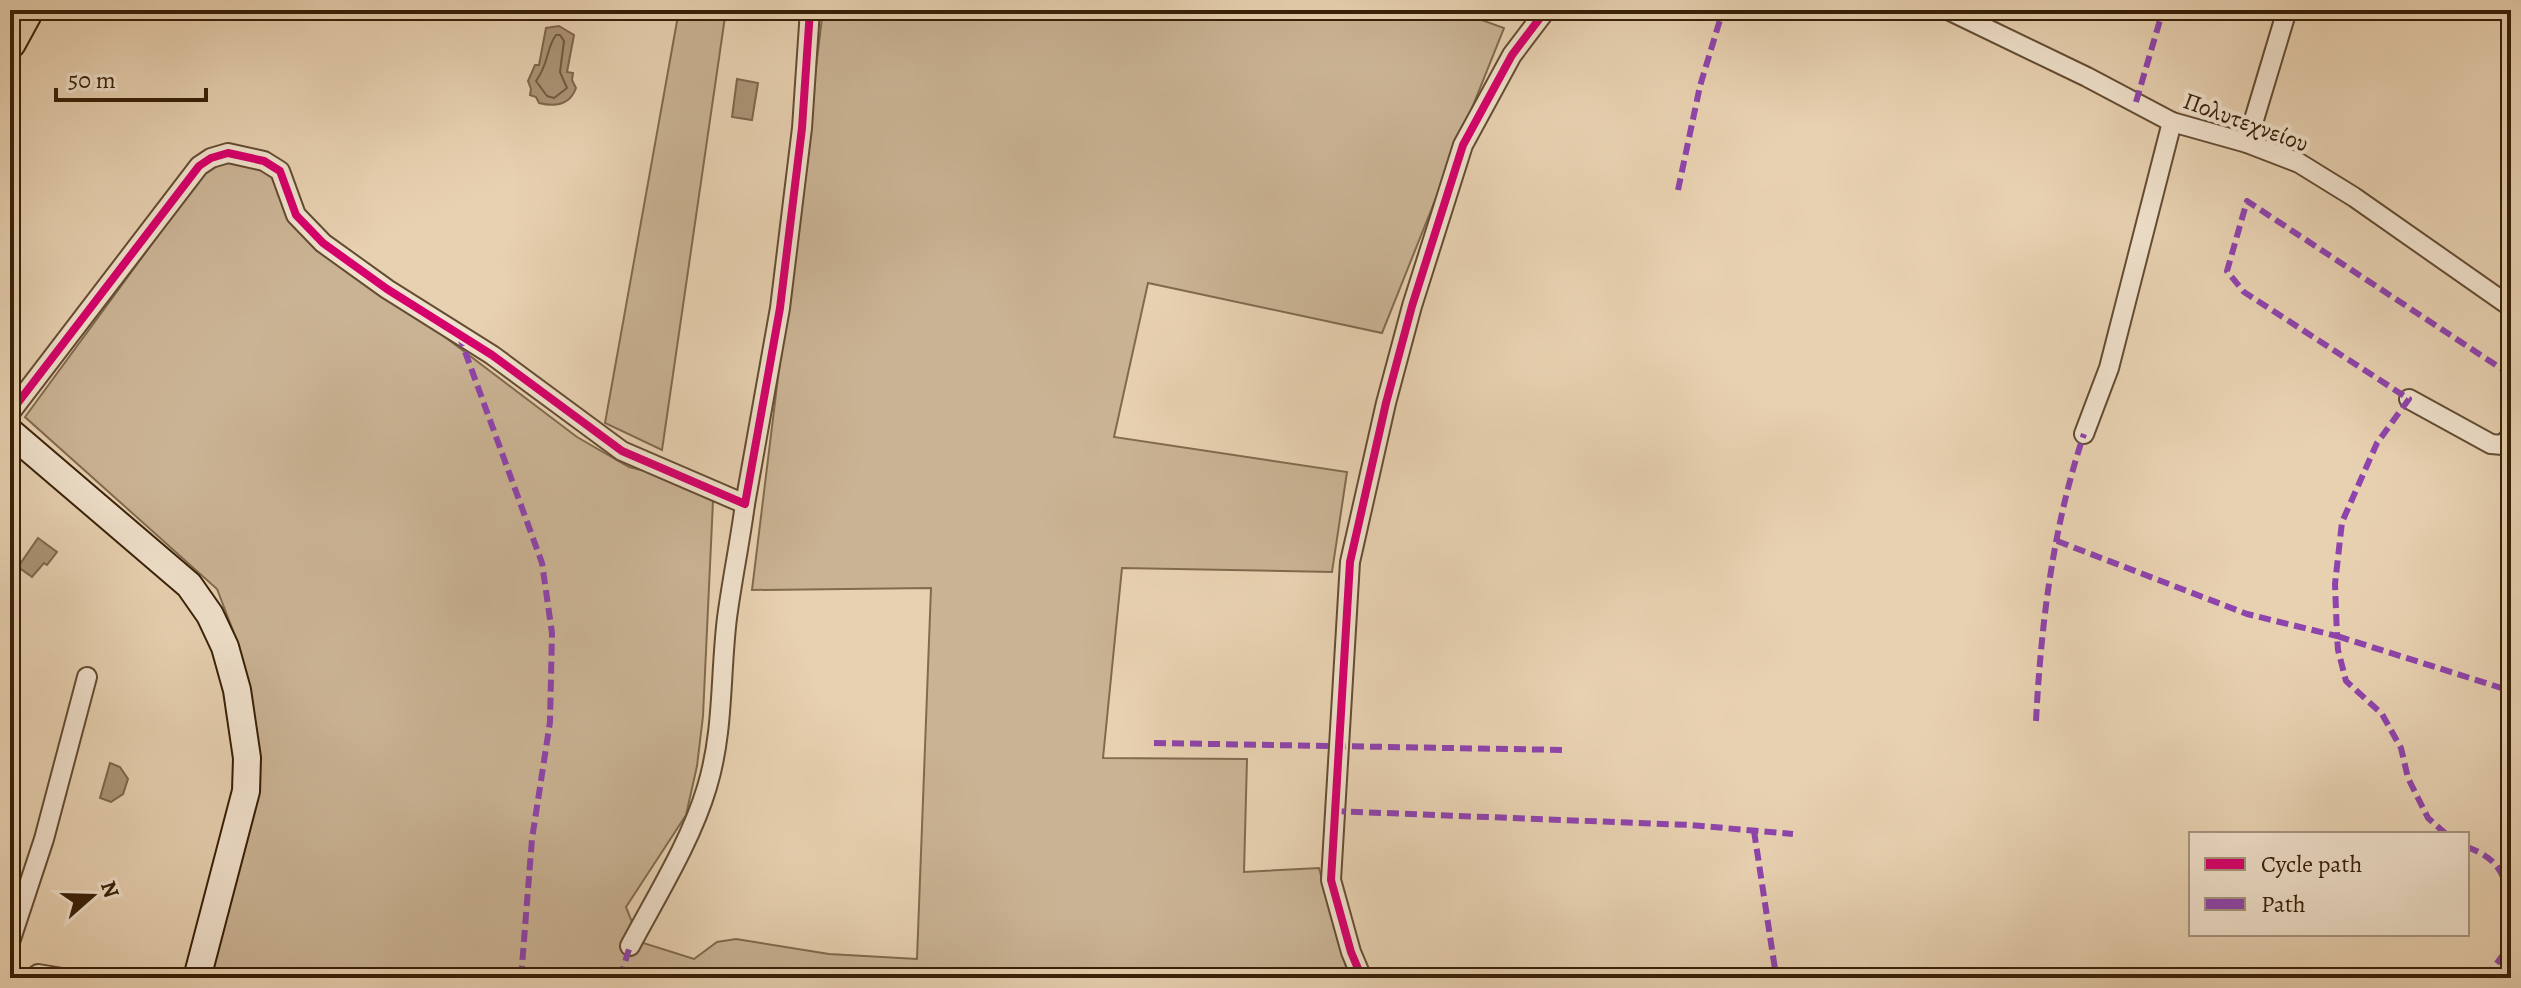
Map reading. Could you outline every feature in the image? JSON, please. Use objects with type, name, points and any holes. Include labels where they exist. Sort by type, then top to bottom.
[{"type":"main road","points":[[10,43],[28,10]]},
{"type":"street","points":[[630,946],[674,864],[707,789],[719,734],[727,619],[780,308],[802,128],[810,10]]},
{"type":"street","points":[[1362,978],[1351,952],[1331,880],[1350,562],[1386,403],[1412,306],[1463,145],[1512,55],[1546,10]]},
{"type":"street","name":"Πολυτεχνείου","points":[[1948,10],[2172,122],[2247,143],[2299,163],[2510,301]]},
{"type":"street","points":[[2247,143],[2287,10]]},
{"type":"street","points":[[2084,434],[2109,368],[2172,122]]},
{"type":"street","points":[[10,413],[199,166],[228,153],[245,155],[264,161],[280,171],[296,215],[308,230],[387,289],[492,355],[622,451],[745,504]]},
{"type":"street","points":[[2409,399],[2491,444],[2508,443]]},
{"type":"street","points":[[10,432],[189,585],[210,615],[225,647],[242,722],[247,758],[246,791],[197,978]]},
{"type":"street","points":[[10,942],[44,839],[87,677]]},
{"type":"street","points":[[33,978],[38,974],[62,978]]},
{"type":"shaded area","points":[[679,10],[726,10],[662,450],[605,423]]},
{"type":"shaded area","points":[[823,10],[1454,10],[1504,28],[1382,333],[1148,283],[1114,437],[1347,472],[1332,572],[1122,568],[1103,758],[1247,759],[1244,872],[1319,868],[1349,978],[210,978],[257,787],[248,691],[237,641],[217,589],[25,417],[209,166],[237,158],[276,176],[296,224],[577,437],[629,467],[670,477],[713,501],[703,716],[697,766],[686,815],[626,907],[640,942],[694,959],[717,942],[736,939],[829,954],[917,959],[931,588],[752,590]]},
{"type":"water","points":[[559,26],[574,35],[567,72],[573,73],[576,88],[566,101],[551,105],[539,103],[536,97],[530,95],[528,81],[535,65],[539,65],[546,28]]},
{"type":"water","points":[[737,79],[758,83],[752,120],[732,117]]},
{"type":"water","points":[[38,538],[57,552],[32,577],[18,567]]},
{"type":"water","points":[[110,763],[120,767],[128,779],[123,794],[111,802],[100,798]]},
{"type":"marked path","points":[[1514,10],[1539,18]]},
{"type":"marked path","points":[[1678,190],[1700,86],[1723,10]]},
{"type":"marked path","points":[[2136,102],[2163,10]]},
{"type":"marked path","points":[[2057,541],[2247,614],[2337,636],[2335,584],[2342,522],[2377,443],[2409,399],[2244,292],[2227,271],[2247,201],[2511,375]]},
{"type":"marked path","points":[[459,335],[542,563],[552,633],[550,722],[532,839],[521,978]]},
{"type":"marked path","points":[[2036,721],[2050,576],[2064,504],[2084,434]]},
{"type":"marked path","points":[[2444,832],[2428,818],[2408,778],[2401,748],[2382,714],[2346,681],[2337,636],[2511,691]]},
{"type":"marked path","points":[[1154,743],[1567,750]]},
{"type":"marked path","points":[[1333,811],[1690,825],[1793,834]]},
{"type":"marked path","points":[[1754,831],[1775,969]]},
{"type":"marked path","points":[[2469,848],[2498,868],[2511,905]]},
{"type":"marked path","points":[[2486,978],[2511,944]]},
{"type":"marked path","points":[[620,978],[630,946]]},
{"type":"cycle path","points":[[10,413],[199,166],[228,153],[264,161],[280,171],[296,215],[323,243],[387,289],[492,355],[622,451],[745,504],[780,308],[802,128],[810,10]]},
{"type":"cycle path","points":[[1362,978],[1351,952],[1331,880],[1350,562],[1386,403],[1412,306],[1463,145],[1512,55],[1546,10]]}]
